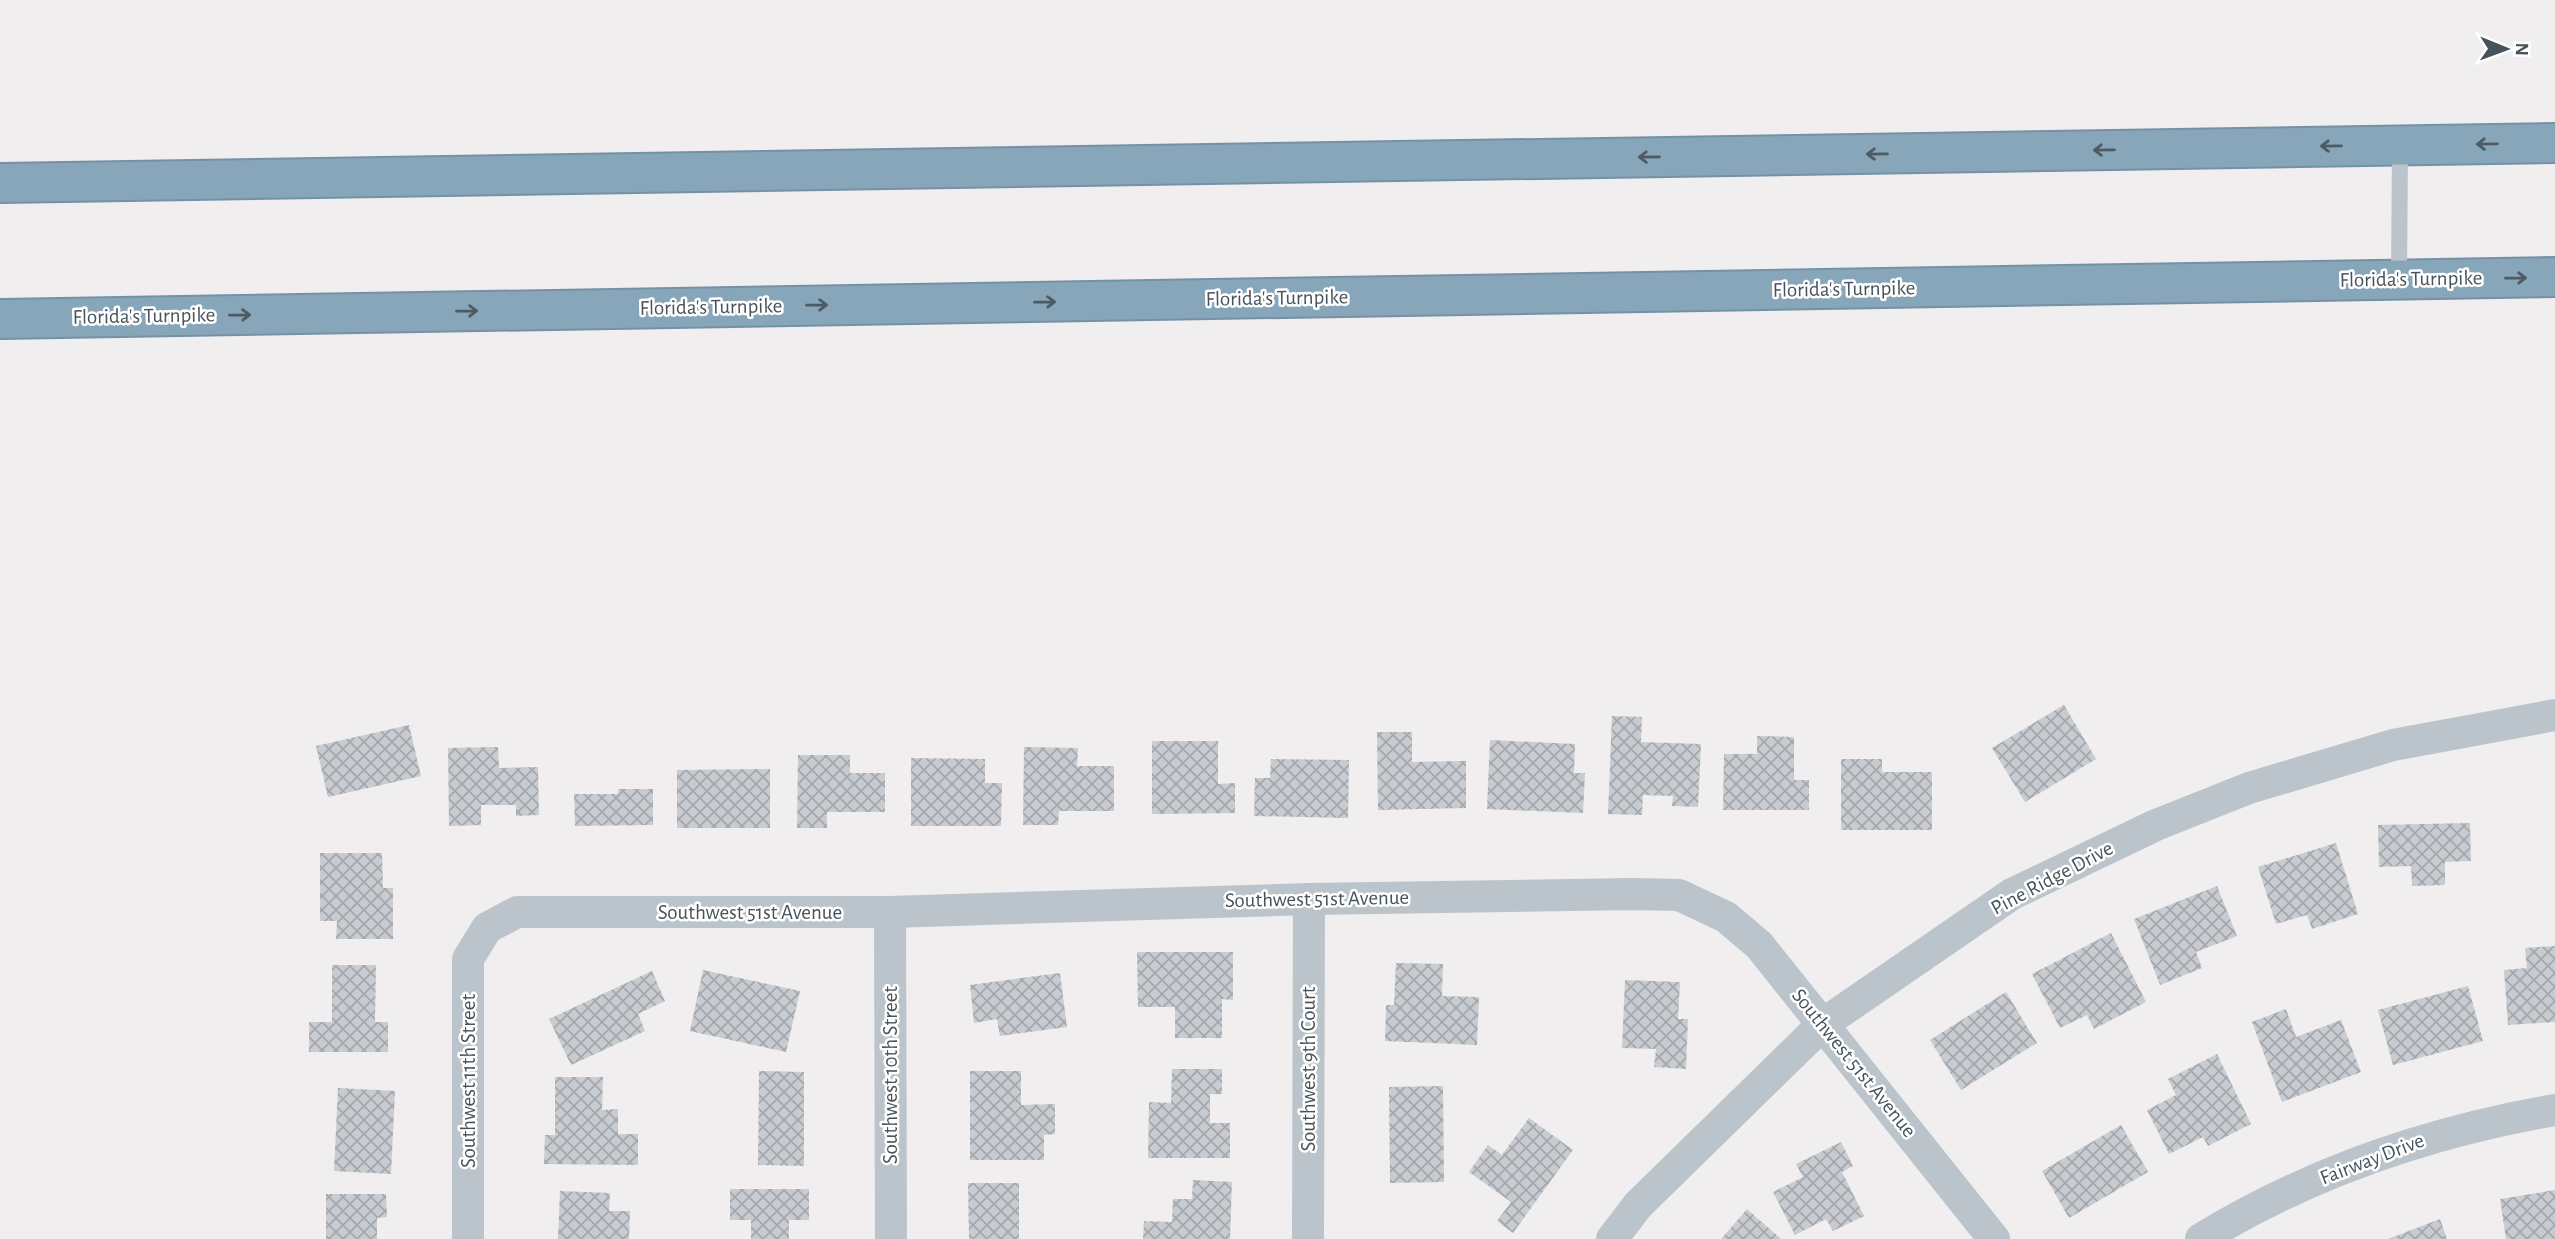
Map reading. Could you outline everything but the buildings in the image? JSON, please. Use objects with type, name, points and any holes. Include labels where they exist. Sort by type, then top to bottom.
[{"type":"highway","points":[[0,183],[2555,143]]},
{"type":"highway","name":"Florida's Turnpike","points":[[0,318],[2555,277]]},
{"type":"street","name":"Pine Ridge Drive","points":[[1612,1239],[1638,1205],[1822,1024],[2012,894],[2156,825],[2249,788],[2393,745],[2555,715]]},
{"type":"street","name":"Southwest 51st Avenue","points":[[487,928],[517,912],[890,912],[1309,899],[1679,895],[1726,917],[1759,945],[1994,1239]]},
{"type":"street","name":"Southwest 9th Court","points":[[1308,1239],[1309,899]]},
{"type":"street","name":"Southwest 10th Street","points":[[890,912],[891,1239]]},
{"type":"street","name":"Southwest 11th Street","points":[[468,1239],[468,959],[487,928]]},
{"type":"street","name":"Fairway Drive","points":[[2201,1239],[2256,1205],[2401,1145],[2488,1122],[2555,1110]]},
{"type":"lane","points":[[2399,280],[2400,145]]}]
